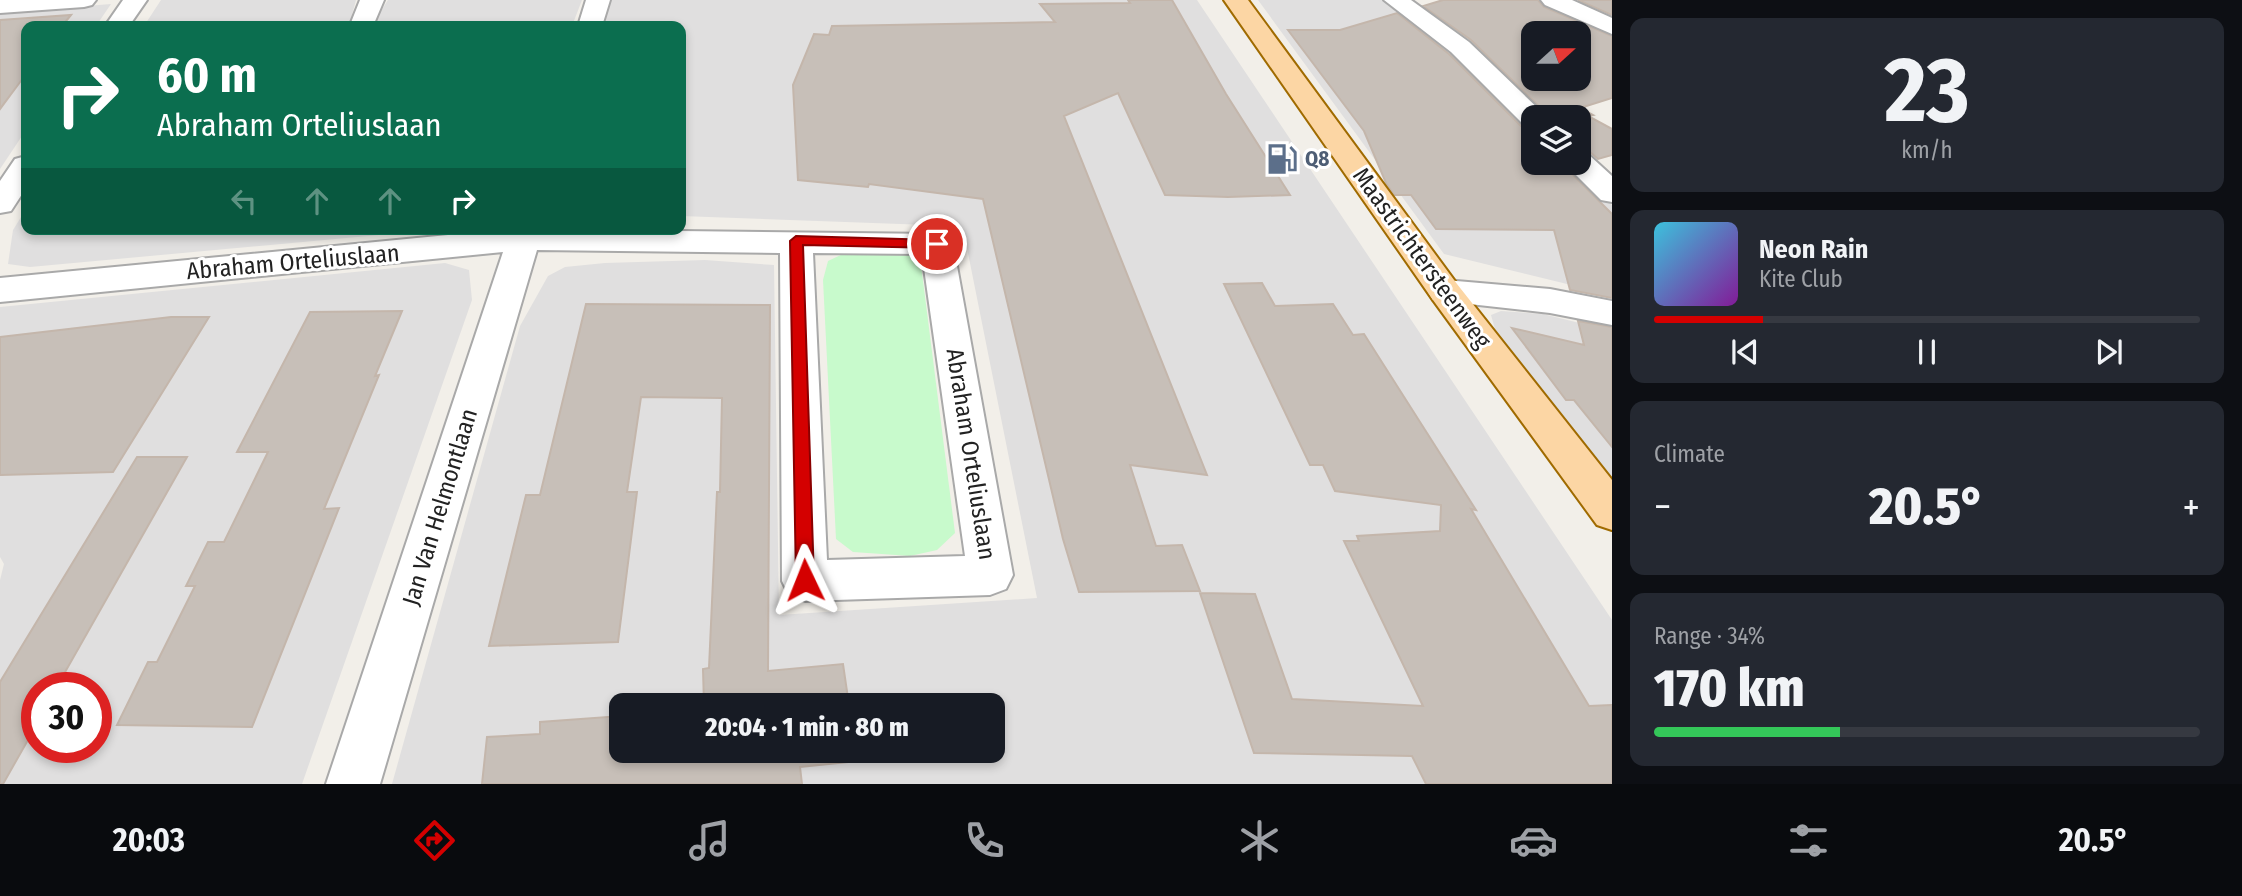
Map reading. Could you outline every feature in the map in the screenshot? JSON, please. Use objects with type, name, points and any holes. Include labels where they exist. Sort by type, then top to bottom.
[{"type":"main road","name":"Maastrichtersteenweg","points":[[1237,0],[1445,292],[1612,512]]},
{"type":"street","points":[[0,6],[84,0]]},
{"type":"street","points":[[120,21],[135,0]]},
{"type":"street","points":[[364,21],[372,0]]},
{"type":"street","points":[[592,21],[598,0]]},
{"type":"street","points":[[1396,0],[1460,47],[1521,106]]},
{"type":"street","points":[[1553,0],[1612,27]]},
{"type":"street","points":[[0,204],[21,172]]},
{"type":"street","points":[[1591,173],[1612,193]]},
{"type":"street","name":"Abraham Orteliuslaan","points":[[0,290],[525,235],[937,244],[990,575],[805,580],[796,241]]},
{"type":"street","name":"Jan Van Helmontlaan","points":[[353,784],[525,235]]},
{"type":"street","points":[[1445,292],[1550,301],[1612,313]]},
{"type":"shaded area","points":[[161,0],[356,0],[350,21],[147,21]]},
{"type":"shaded area","points":[[388,0],[582,0],[574,21],[374,21]]},
{"type":"shaded area","points":[[610,0],[1197,0],[1612,620],[1612,784],[392,784],[520,326],[548,276],[565,267],[705,260],[774,265],[779,615],[1037,598],[966,243],[956,226],[686,216],[686,21],[604,21]]},
{"type":"shaded area","points":[[1258,0],[1386,0],[1443,47],[1521,120],[1521,175],[1580,175],[1612,205],[1612,295],[1444,254]]},
{"type":"shaded area","points":[[111,4],[99,21],[21,21],[21,138],[0,169],[0,13]]},
{"type":"shaded area","points":[[21,217],[21,235],[379,235],[30,267],[8,264],[13,230]]},
{"type":"shaded area","points":[[445,263],[469,270],[472,300],[302,784],[0,784],[0,580],[4,564],[0,557],[0,307]]},
{"type":"shaded area","points":[[1501,311],[1543,314],[1612,331],[1612,478],[1495,329],[1491,315]]},
{"type":"green space","points":[[847,252],[910,255],[921,265],[955,533],[937,550],[910,556],[853,552],[836,539],[823,280],[828,261]]},
{"type":"building","points":[[1128,0],[1172,0],[1226,94],[1290,195],[1165,195],[1118,93],[1064,116],[1207,475],[1130,465],[1156,546],[1182,545],[1200,591],[1079,592],[1063,539],[983,199],[869,184],[868,187],[798,180],[793,85],[814,34],[829,35],[832,26],[1055,22],[1040,4],[1130,3]]},
{"type":"building","points":[[1443,0],[1538,0],[1544,7],[1577,21],[1521,21],[1521,89],[1471,40],[1423,6]]},
{"type":"building","points":[[1578,0],[1612,0],[1612,15]]},
{"type":"building","points":[[1397,13],[1449,54],[1521,126],[1521,175],[1573,175],[1612,214],[1612,298],[1570,290],[1554,230],[1436,229],[1411,195],[1394,195],[1386,183],[1364,131],[1288,30],[1340,30]]},
{"type":"building","points":[[71,15],[66,21],[21,21],[21,81],[0,109],[0,20]]},
{"type":"building","points":[[1591,27],[1612,36],[1612,98],[1590,105],[1538,105],[1523,91],[1591,91]]},
{"type":"building","points":[[1591,118],[1612,129],[1612,155],[1598,159],[1591,153]]},
{"type":"building","points":[[1262,283],[1275,306],[1333,304],[1353,335],[1364,334],[1476,510],[1471,509],[1589,706],[1612,705],[1612,784],[1426,784],[1412,756],[1254,753],[1200,593],[1255,594],[1292,699],[1423,706],[1344,541],[1359,541],[1357,536],[1440,531],[1441,505],[1335,491],[1323,465],[1310,465],[1224,284]]},
{"type":"building","points":[[586,304],[770,305],[768,671],[843,664],[847,693],[704,693],[703,669],[709,668],[717,492],[720,492],[722,398],[641,397],[627,492],[637,492],[618,642],[489,646],[526,495],[540,495]]},
{"type":"building","points":[[402,311],[324,509],[339,508],[252,727],[117,725],[148,662],[157,662],[195,586],[186,586],[208,542],[224,542],[268,452],[237,452],[310,312]]},
{"type":"building","points":[[171,317],[209,317],[113,472],[0,475],[0,337]]},
{"type":"building","points":[[1578,321],[1612,327],[1612,447],[1574,400],[1566,400],[1512,328],[1584,345]]},
{"type":"building","points":[[137,457],[187,457],[65,672],[21,672],[21,752],[3,784],[0,784],[0,682]]},
{"type":"building","points":[[609,717],[609,763],[839,763],[800,767],[802,784],[482,784],[487,737],[540,734],[540,722]]},
{"type":"place","name":"Q8","points":[[1282,159]]},
{"type":"route","points":[[805,580],[796,241],[937,244]]}]
